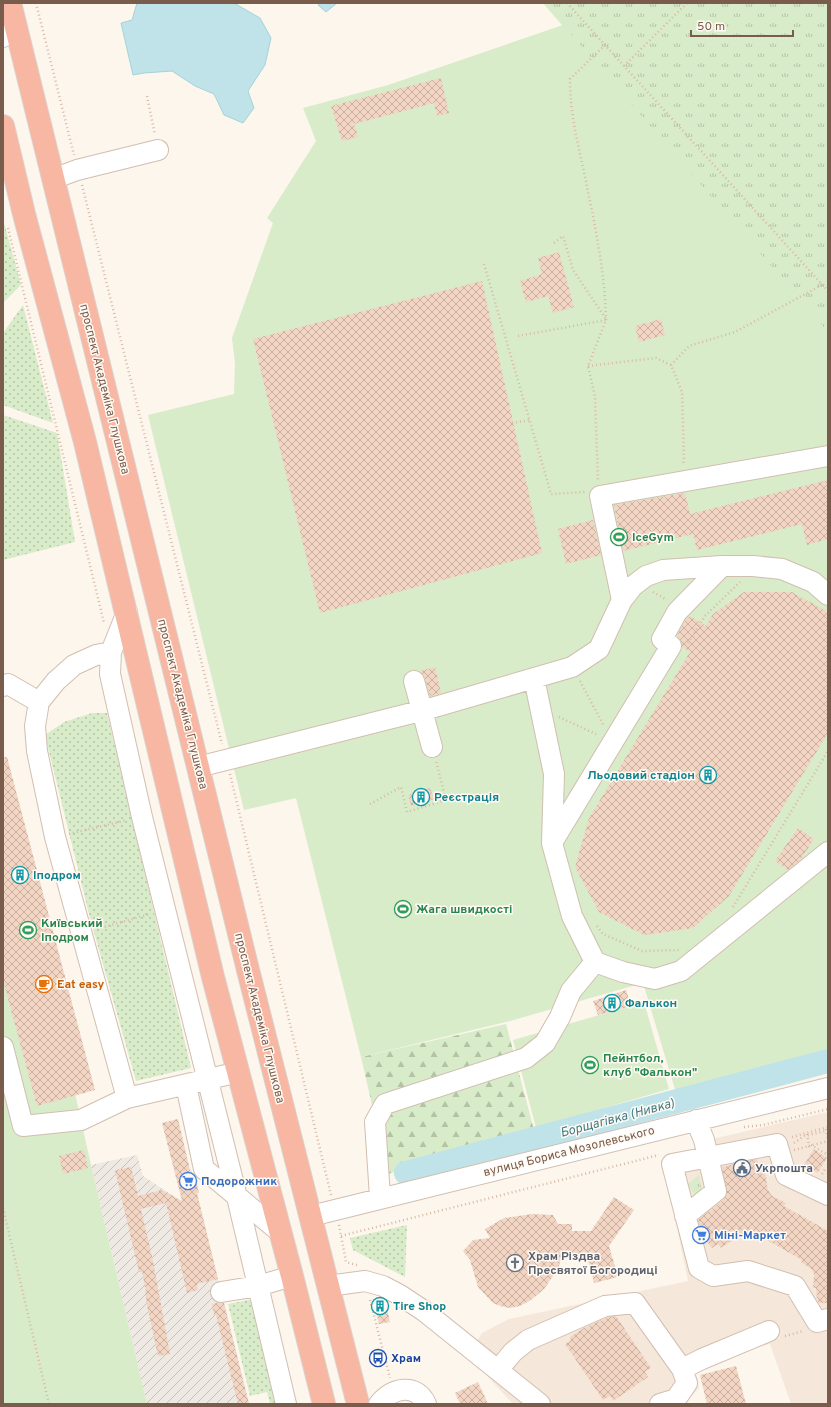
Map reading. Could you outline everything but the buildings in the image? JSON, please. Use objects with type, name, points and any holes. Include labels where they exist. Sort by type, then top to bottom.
[{"type":"highway","name":"проспект Академіка Глушкова","points":[[10,3],[10,33],[53,179],[247,966],[358,1404]]},
{"type":"highway","points":[[3,126],[14,176],[84,435],[127,612],[162,768],[213,977],[239,1072],[324,1404]]},
{"type":"street","points":[[53,179],[156,144]]},
{"type":"street","points":[[3,157],[14,176]]},
{"type":"street","points":[[622,600],[592,494],[678,482],[828,456]]},
{"type":"street","points":[[198,767],[422,710],[572,667],[600,649],[622,600],[633,586],[646,576],[663,570],[722,566],[753,566],[782,569],[826,589]]},
{"type":"street","points":[[552,843],[612,742],[672,646],[662,639],[677,612],[722,566]]},
{"type":"street","points":[[127,612],[111,652],[110,674],[164,910],[237,1197],[286,1404]]},
{"type":"street","points":[[111,652],[96,655],[74,666],[56,681],[39,702],[35,726],[37,751],[55,837],[127,1098]]},
{"type":"street","points":[[534,678],[554,774],[552,843],[572,916],[595,962],[623,972],[655,979],[681,971],[828,852]]},
{"type":"street","points":[[414,681],[432,747]]},
{"type":"street","points":[[3,686],[8,684],[39,702]]},
{"type":"street","points":[[380,1197],[375,1122],[385,1104],[526,1058],[545,1043],[560,1017],[571,990],[595,962]]},
{"type":"street","points":[[3,1047],[23,1126],[81,1120],[127,1098],[239,1072]]},
{"type":"street","points":[[186,1085],[204,1169],[280,1232]]},
{"type":"street","name":"вулиця Бориса Мозолевського","points":[[311,1216],[380,1197],[828,1088]]},
{"type":"street","points":[[685,1216],[716,1191],[708,1157],[696,1120]]},
{"type":"street","points":[[828,1195],[786,1175],[777,1144],[672,1164],[699,1268],[713,1276],[748,1271],[795,1286],[817,1322],[828,1319]]},
{"type":"street","points":[[221,1292],[258,1286],[292,1276]]},
{"type":"street","points":[[328,1286],[365,1281],[383,1286],[400,1295],[424,1311],[540,1404]]},
{"type":"street","points":[[498,1370],[513,1352],[528,1340],[605,1306],[635,1304],[682,1369],[687,1383],[676,1399],[660,1404]]},
{"type":"street","points":[[682,1369],[702,1359],[769,1332]]},
{"type":"street","points":[[498,1370],[514,1399],[513,1404]]},
{"type":"street","points":[[386,1398],[404,1389],[414,1390],[423,1397],[426,1404]]},
{"type":"path","points":[[36,3],[226,760],[335,1209],[346,1262],[362,1266],[386,1398]]},
{"type":"path","points":[[567,3],[828,291]]},
{"type":"path","points":[[624,66],[687,3]]},
{"type":"path","points":[[484,264],[531,420],[551,494],[592,494],[597,473],[595,397],[588,366],[606,320],[605,294],[596,233],[570,104],[570,79],[605,45]]},
{"type":"path","points":[[147,96],[156,144]]},
{"type":"path","points":[[7,222],[106,630]]},
{"type":"path","points":[[554,243],[563,236],[574,270],[606,320]]},
{"type":"path","points":[[671,365],[689,346],[735,332],[822,285]]},
{"type":"path","points":[[518,336],[606,320]]},
{"type":"path","points":[[588,366],[656,358],[671,365],[682,392],[684,460],[678,482]]},
{"type":"path","points":[[512,423],[531,420]]},
{"type":"path","points":[[685,647],[705,616],[733,590],[753,566]]},
{"type":"path","points":[[572,667],[612,742]]},
{"type":"path","points":[[541,708],[612,742]]},
{"type":"path","points":[[370,804],[401,787],[407,812],[446,800],[432,747]]},
{"type":"path","points":[[732,908],[828,751]]},
{"type":"path","points":[[55,837],[142,817]]},
{"type":"path","points":[[81,934],[164,910]]},
{"type":"path","points":[[594,923],[603,934],[642,951],[681,950]]},
{"type":"path","points":[[742,1127],[763,1125],[828,1109]]},
{"type":"path","points":[[791,1151],[795,1142],[807,1134],[826,1129],[828,1140],[812,1145]]},
{"type":"path","points":[[807,1134],[809,1146],[812,1145],[828,1155]]},
{"type":"path","points":[[341,1236],[666,1153]]},
{"type":"path","points":[[3,1208],[49,1404]]},
{"type":"path","points":[[769,1332],[774,1338],[808,1330]]},
{"type":"shaded area","points":[[828,1112],[828,1404],[791,1404],[770,1344],[694,1366],[699,1388],[684,1404],[513,1404],[468,1355],[482,1333],[509,1319],[688,1281],[664,1164],[712,1139]]},
{"type":"shaded area","points":[[137,1155],[143,1176],[187,1205],[199,1203],[249,1404],[147,1404],[91,1165]]},
{"type":"green space","points":[[543,3],[828,3],[828,345],[599,68]]},
{"type":"green space","points":[[563,25],[828,332],[828,1057],[677,1096],[643,983],[510,1021],[361,1057],[296,798],[244,810],[148,415],[234,394],[235,364],[232,338],[273,223],[267,218],[316,141],[303,108],[388,85]]},
{"type":"green space","points":[[3,219],[21,285],[3,303]]},
{"type":"green space","points":[[23,305],[53,423],[3,405],[3,333]]},
{"type":"green space","points":[[3,415],[57,433],[75,542],[3,560]]},
{"type":"green space","points":[[92,713],[107,713],[191,1068],[136,1081],[90,918],[45,735],[64,722]]},
{"type":"green space","name":"Київський Іподром","points":[[3,771],[91,1165],[147,1404],[3,1404]]},
{"type":"green space","name":"Пейнтбол, клуб \"Фалькон\"","points":[[644,1002],[669,1089],[536,1128],[513,1040]]},
{"type":"green space","points":[[506,1024],[534,1130],[388,1174],[361,1057]]},
{"type":"green space","points":[[699,1175],[702,1193],[696,1198],[688,1184]]},
{"type":"green space","points":[[407,1225],[405,1277],[353,1250],[350,1238]]},
{"type":"green space","points":[[253,1299],[276,1404],[270,1404],[267,1392],[250,1396],[228,1304]]},
{"type":"water","points":[[137,3],[234,3],[260,18],[271,38],[265,65],[248,91],[254,108],[243,123],[224,115],[214,94],[195,86],[172,71],[133,75],[121,23],[132,20]]},
{"type":"water","points":[[320,3],[337,3],[326,12],[318,5]]},
{"type":"waterway","name":"Борщагівка (Нивка)","points":[[406,1173],[828,1061]]},
{"type":"place","name":"IceGym","points":[[619,537]]},
{"type":"place","name":"Льодовий стадіон","points":[[708,775]]},
{"type":"place","name":"Реєстрація","points":[[421,797]]},
{"type":"place","name":"Іподром","points":[[20,875]]},
{"type":"place","name":"Жага швидкості","points":[[403,909]]},
{"type":"place","name":"Київський Іподром","points":[[28,930]]},
{"type":"place","name":"Eat easy","points":[[44,984]]},
{"type":"place","name":"Фалькон","points":[[612,1003]]},
{"type":"place","name":"Пейнтбол, клуб \"Фалькон\"","points":[[590,1065]]},
{"type":"place","name":"Укрпошта","points":[[742,1168]]},
{"type":"place","name":"Подорожник","points":[[188,1181]]},
{"type":"place","name":"Міні-Маркет","points":[[701,1235]]},
{"type":"place","name":"Храм Різдва Пресвятої Богородиці","points":[[515,1263]]},
{"type":"place","name":"Tire Shop","points":[[380,1306]]},
{"type":"place","name":"Храм","points":[[378,1358]]}]
